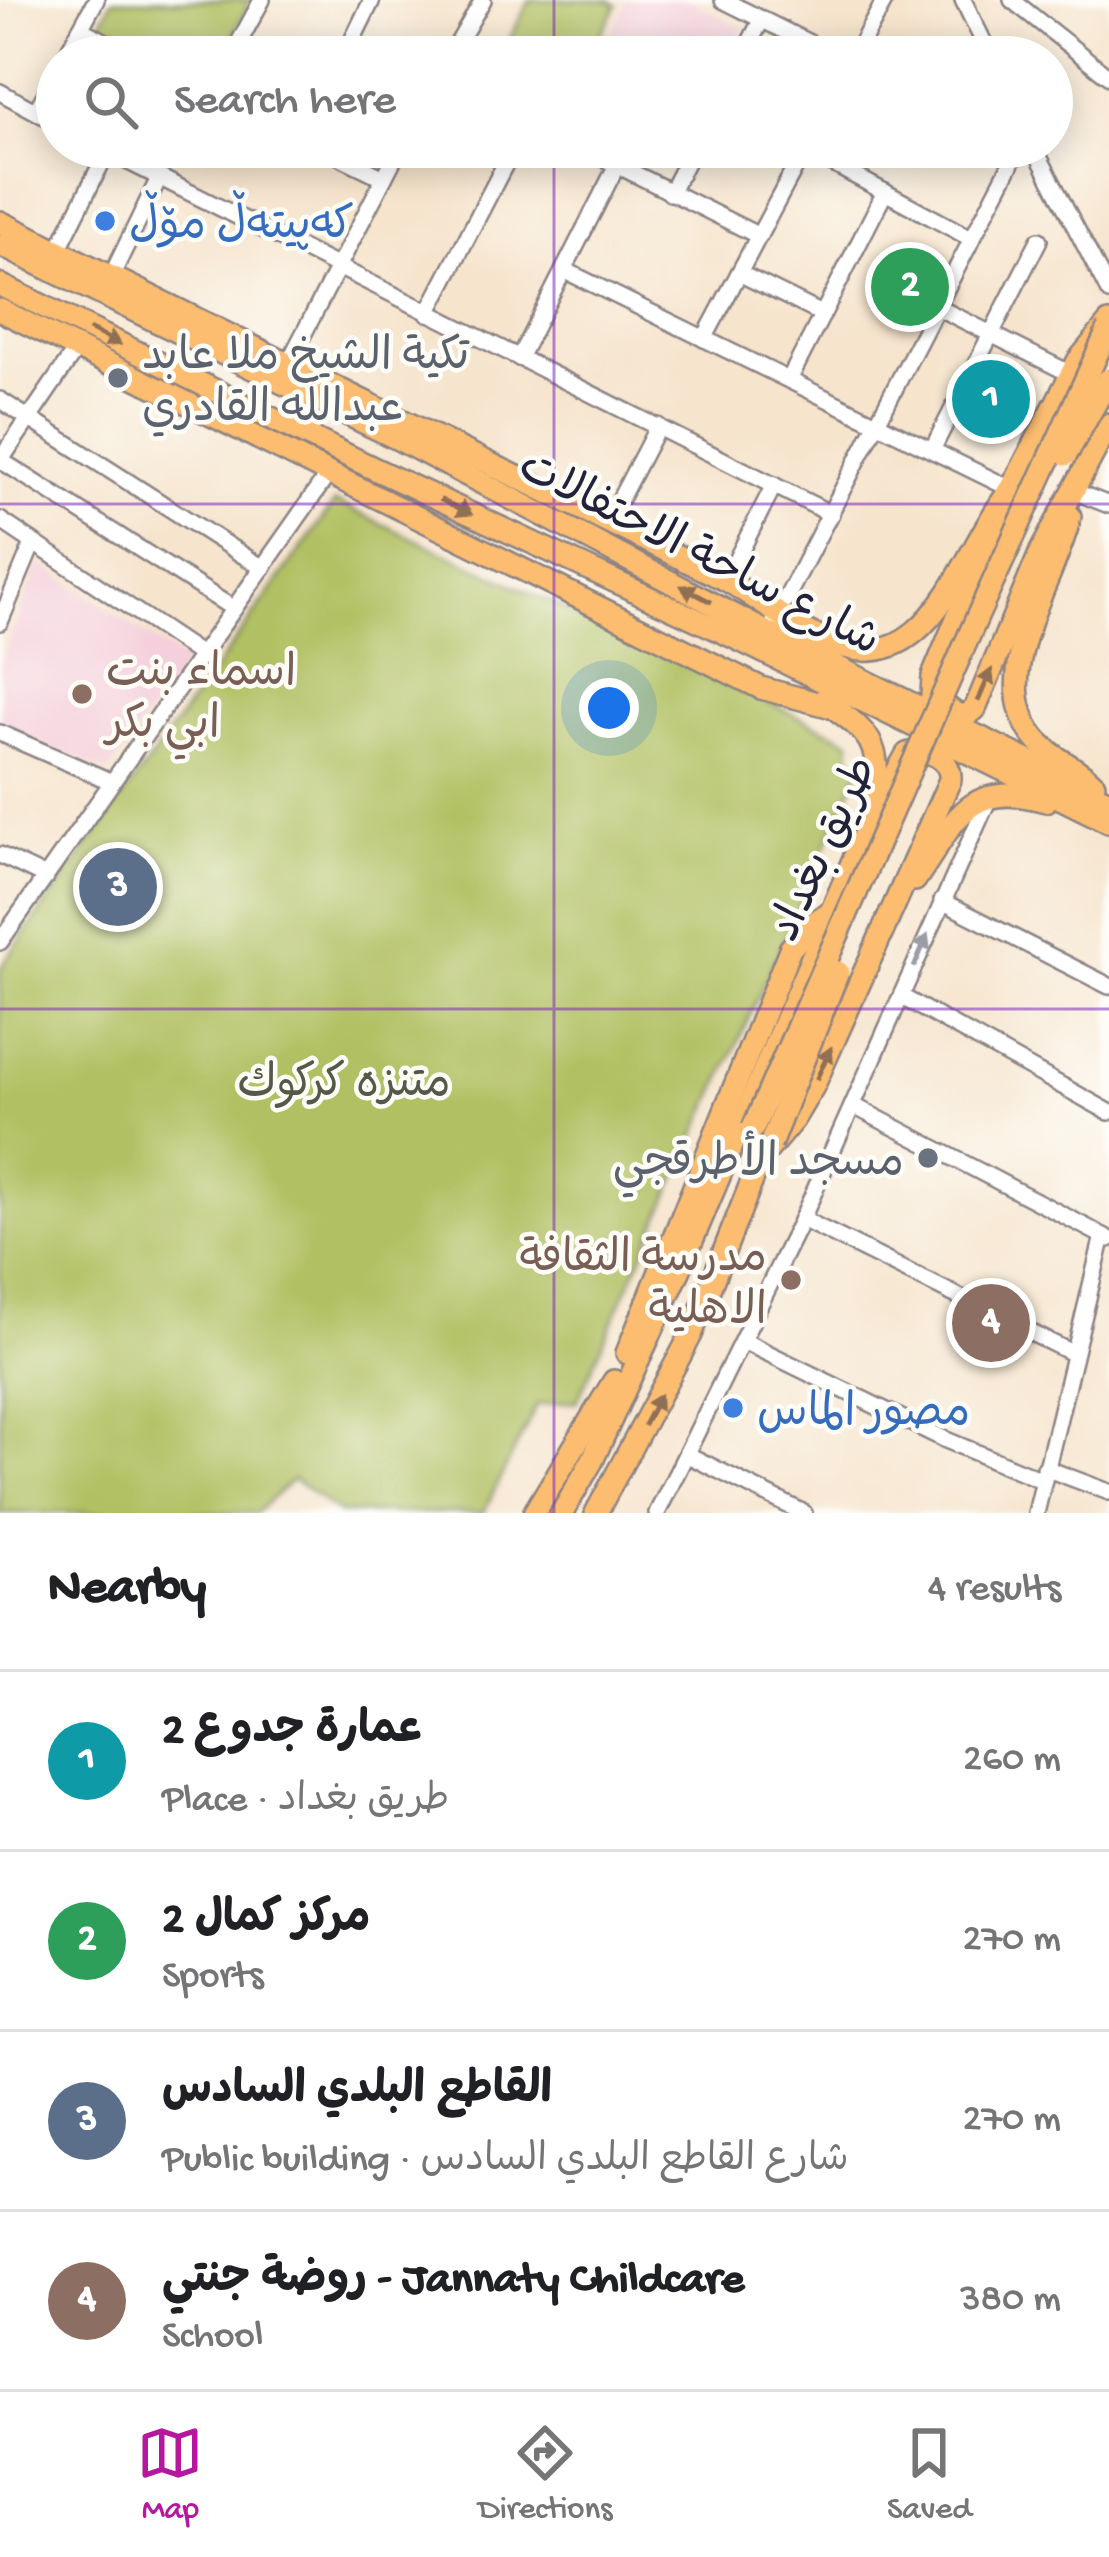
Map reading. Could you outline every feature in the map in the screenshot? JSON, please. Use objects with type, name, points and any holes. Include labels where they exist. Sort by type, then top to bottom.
[{"type":"main road","points":[[0,222],[287,374],[272,398],[270,417]]},
{"type":"main road","name":"شارع ساحة الاحتفالات","points":[[0,245],[245,365],[287,374],[572,516],[773,624],[910,712]]},
{"type":"main road","name":"شارع ساحة الاحتفالات","points":[[0,285],[375,469],[723,632],[910,712]]},
{"type":"main road","points":[[0,310],[761,688],[832,706]]},
{"type":"main road","points":[[1109,326],[1071,374],[1011,489],[930,682],[936,701],[962,716],[975,709],[1041,551],[1109,424]]},
{"type":"main road","points":[[762,1136],[978,615],[1109,326]]},
{"type":"main road","points":[[229,398],[242,384],[245,365]]},
{"type":"main road","points":[[719,1177],[762,1136],[788,1090],[997,602],[1058,470],[1109,379]]},
{"type":"main road","points":[[364,490],[375,469]]},
{"type":"main road","points":[[572,516],[608,522],[726,580],[773,624],[856,650],[875,650],[907,640],[931,619],[1011,489]]},
{"type":"main road","points":[[1076,492],[1061,548],[1018,662],[1016,695],[1036,739],[1088,778],[1105,809]]},
{"type":"main road","points":[[723,632],[832,706],[866,735],[877,753],[870,820]]},
{"type":"main road","points":[[910,712],[1105,809]]},
{"type":"main road","name":"طريق بغداد","points":[[562,1513],[592,1461],[680,1245],[719,1177],[870,820],[907,754],[921,751],[947,764],[950,780],[897,905],[814,1085],[793,1120],[762,1136],[692,1335],[596,1513]]},
{"type":"main road","points":[[897,905],[960,818],[990,794],[1011,792],[1105,809]]},
{"type":"main road","points":[[534,1513],[607,1397],[680,1245],[790,949],[830,911]]},
{"type":"street","points":[[76,36],[96,0]]},
{"type":"street","points":[[242,36],[262,0]]},
{"type":"street","points":[[354,36],[372,0]]},
{"type":"street","points":[[462,36],[483,0]]},
{"type":"street","points":[[723,0],[759,11],[801,36]]},
{"type":"street","points":[[865,36],[884,0]]},
{"type":"street","points":[[981,36],[967,8],[985,0]]},
{"type":"street","points":[[1012,0],[1058,36]]},
{"type":"street","points":[[80,29],[94,36]]},
{"type":"street","points":[[1073,48],[1109,76]]},
{"type":"street","points":[[0,92],[36,112]]},
{"type":"street","points":[[58,250],[95,168]]},
{"type":"street","points":[[140,168],[830,514]]},
{"type":"street","points":[[363,168],[383,178]]},
{"type":"street","points":[[287,374],[388,168]]},
{"type":"street","points":[[428,313],[503,168]]},
{"type":"street","points":[[520,358],[615,168]]},
{"type":"street","points":[[623,168],[759,236]]},
{"type":"street","points":[[670,193],[683,168]]},
{"type":"street","points":[[704,339],[795,168]]},
{"type":"street","points":[[842,168],[972,239]]},
{"type":"street","points":[[773,624],[972,239],[1017,168]]},
{"type":"street","points":[[1036,168],[1109,292]]},
{"type":"street","points":[[111,277],[159,178]]},
{"type":"street","points":[[789,380],[885,192]]},
{"type":"street","points":[[932,450],[1039,240]]},
{"type":"street","points":[[564,270],[1011,489]]},
{"type":"street","points":[[739,273],[822,314]]},
{"type":"street","points":[[937,307],[1071,374]]},
{"type":"street","points":[[77,348],[0,461],[234,609]]},
{"type":"street","points":[[0,400],[263,568]]},
{"type":"street","points":[[608,522],[658,426]]},
{"type":"street","points":[[0,942],[329,473]]},
{"type":"street","points":[[726,580],[774,485]]},
{"type":"street","points":[[1076,492],[1109,505]]},
{"type":"street","points":[[0,520],[201,656]]},
{"type":"street","points":[[0,622],[33,543]]},
{"type":"street","points":[[0,733],[112,782]]},
{"type":"street","points":[[657,1513],[802,1219],[990,794]]},
{"type":"street","points":[[0,855],[46,877]]},
{"type":"street","points":[[942,901],[1109,986]]},
{"type":"street","points":[[902,997],[1109,1112]]},
{"type":"street","points":[[854,1106],[1106,1238],[1036,1513]]},
{"type":"street","points":[[802,1219],[1074,1354]]},
{"type":"street","points":[[743,1341],[946,1440],[1109,1492]]},
{"type":"street","points":[[688,1455],[804,1513]]},
{"type":"shaded area","points":[[627,0],[689,0],[743,28],[739,36],[610,36]]},
{"type":"shaded area","name":"اسماء بنت ابي بكر","points":[[39,563],[187,662],[108,772],[0,725],[0,664]]},
{"type":"green space","points":[[112,0],[251,0],[232,36],[119,36],[99,26]]},
{"type":"green space","points":[[530,0],[608,0],[617,5],[600,36],[511,36]]},
{"type":"green space","name":"متنزه كركوك","points":[[335,502],[851,741],[850,756],[862,765],[577,1401],[537,1405],[483,1513],[339,1513],[293,1479],[256,1513],[0,1513],[0,968]]},
{"type":"place","name":"کەپیتەڵ مۆڵ","points":[[105,221]]},
{"type":"place","name":"مركز كمال 2","points":[[910,287]]},
{"type":"place","name":"تكية الشيخ ملا عابد عبدالله القادري","points":[[118,378]]},
{"type":"place","name":"عمارة جدوع 2","points":[[991,399]]},
{"type":"place","name":"اسماء بنت ابي بكر","points":[[82,694]]},
{"type":"place","name":"القاطع البلدي السادس","points":[[118,887]]},
{"type":"place","name":"مسجد الأطرقجي","points":[[928,1158]]},
{"type":"place","name":"مدرسة الثقافة الاهلية","points":[[791,1280]]},
{"type":"place","name":"روضة جنتي - Jannaty Childcare","points":[[991,1323]]},
{"type":"place","name":"مصور الماس","points":[[733,1408]]}]
